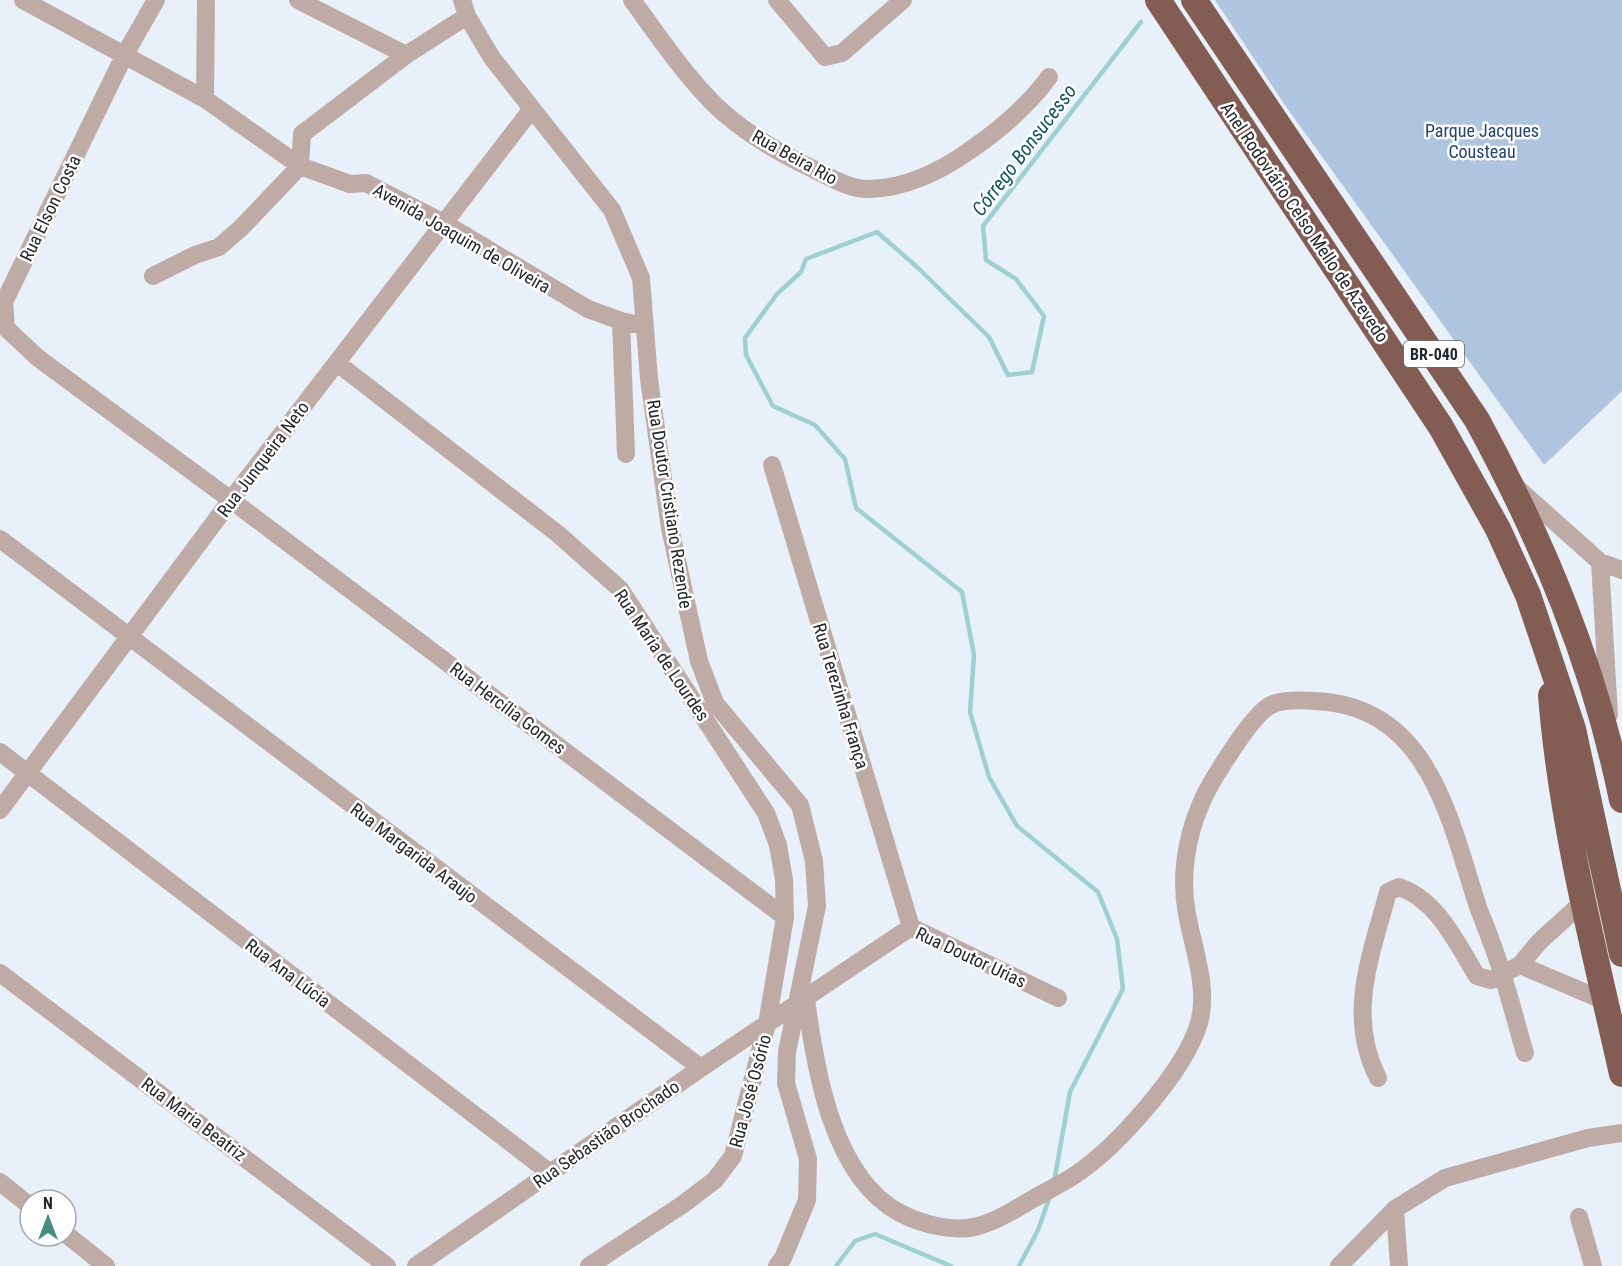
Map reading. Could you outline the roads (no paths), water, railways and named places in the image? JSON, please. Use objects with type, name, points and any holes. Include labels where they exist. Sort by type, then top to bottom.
[{"type":"highway","name":"Anel Rodoviário Celso Mello de Azevedo","points":[[1158,0],[1441,427],[1502,538],[1527,595],[1573,729],[1622,954]]},
{"type":"highway","name":"Anel Rodoviário Celso Mello de Azevedo","points":[[1194,0],[1477,420],[1511,483],[1565,602],[1610,741],[1622,800]]},
{"type":"highway","points":[[1549,662],[1554,730],[1583,902],[1622,1074]]},
{"type":"street","name":"Avenida Joaquim de Oliveira","points":[[23,0],[205,99],[300,166],[350,184],[366,183],[444,223],[588,309],[621,321],[645,326]]},
{"type":"street","name":"Rua Elson Costa","points":[[156,0],[124,56],[4,302],[3,329],[38,358],[231,500]]},
{"type":"street","points":[[205,99],[206,0]]},
{"type":"street","points":[[298,0],[406,55]]},
{"type":"street","name":"Rua Beira Rio","points":[[632,0],[712,103],[752,134],[804,165],[846,185],[866,189],[888,188],[945,168],[1001,129],[1037,94],[1049,77]]},
{"type":"street","points":[[777,0],[825,57],[835,57],[903,0]]},
{"type":"street","points":[[153,276],[195,255],[219,247],[272,199],[300,166],[302,134],[465,8]]},
{"type":"street","name":"Rua Doutor Cristiano Rezende","points":[[465,8],[492,58],[612,210],[641,278],[649,379],[670,528],[699,661],[716,703],[800,805],[814,861],[817,906],[802,1002],[787,1052],[786,1083],[808,1159],[807,1200],[783,1258],[777,1266]]},
{"type":"street","name":"Rua Junqueira Neto","points":[[0,810],[231,500],[531,110]]},
{"type":"street","points":[[621,321],[626,454]]},
{"type":"street","name":"Rua Maria de Lourdes","points":[[337,363],[558,534],[620,589],[766,813],[778,845],[784,880],[785,917],[767,1024]]},
{"type":"street","name":"Rua Terezinha França","points":[[772,465],[911,927]]},
{"type":"street","points":[[1511,483],[1600,562],[1622,570]]},
{"type":"street","name":"Rua Hercília Gomes","points":[[231,500],[785,917]]},
{"type":"street","name":"Rua Margarida Araujo","points":[[0,539],[128,638],[700,1068]]},
{"type":"street","points":[[1600,562],[1610,741]]},
{"type":"street","points":[[802,1002],[809,1021],[822,1092],[844,1150],[861,1178],[895,1210],[917,1221],[948,1227],[975,1227],[1004,1215],[1077,1174],[1116,1141],[1182,1059],[1199,1022],[1201,990],[1186,910],[1185,871],[1191,832],[1200,805],[1241,737],[1271,704],[1296,700],[1330,701],[1361,708],[1387,722],[1414,750],[1438,787],[1458,838],[1525,1053]]},
{"type":"street","name":"Rua Ana Lúcia","points":[[0,752],[549,1172]]},
{"type":"street","points":[[1378,1078],[1369,1060],[1361,995],[1388,892],[1400,887],[1413,892],[1427,903],[1446,927],[1477,976],[1491,980],[1520,964],[1539,942],[1583,902]]},
{"type":"street","name":"Rua Doutor Urias","points":[[802,1002],[911,927],[1058,998]]},
{"type":"street","points":[[1520,964],[1605,1001]]},
{"type":"street","name":"Rua Maria Beatriz","points":[[0,973],[387,1266]]},
{"type":"street","name":"Rua Sebastião Brochado","points":[[416,1266],[700,1068],[802,1002]]},
{"type":"street","name":"Rua José Osório","points":[[589,1266],[682,1205],[715,1180],[733,1156],[767,1024]]},
{"type":"street","points":[[1339,1266],[1395,1209],[1445,1178],[1588,1138],[1622,1133]]},
{"type":"street","points":[[0,1182],[18,1196]]},
{"type":"street","points":[[1395,1209],[1400,1266]]},
{"type":"street","points":[[1579,1217],[1593,1266]]},
{"type":"street","points":[[78,1244],[106,1266]]},
{"type":"waterway","name":"Córrego Bonsucesso","points":[[1054,1182],[1070,1092],[1123,989],[1117,939],[1098,892],[1017,826],[989,777],[970,712],[974,655],[962,592],[856,508],[845,459],[815,425],[773,406],[746,355],[745,338],[777,294],[801,272],[806,259],[877,232],[917,267],[989,337],[1008,375],[1032,372],[1044,316],[1016,279],[986,260],[983,226],[1141,22]]},
{"type":"waterway","name":"Córrego Bonsucesso","points":[[1019,1266],[1038,1230],[1050,1196]]},
{"type":"waterway","name":"Córrego Bonsucesso","points":[[836,1266],[855,1241],[875,1234],[951,1266]]},
{"type":"park label","name":"Parque Jacques Cousteau","points":[[1482,140]]}]
